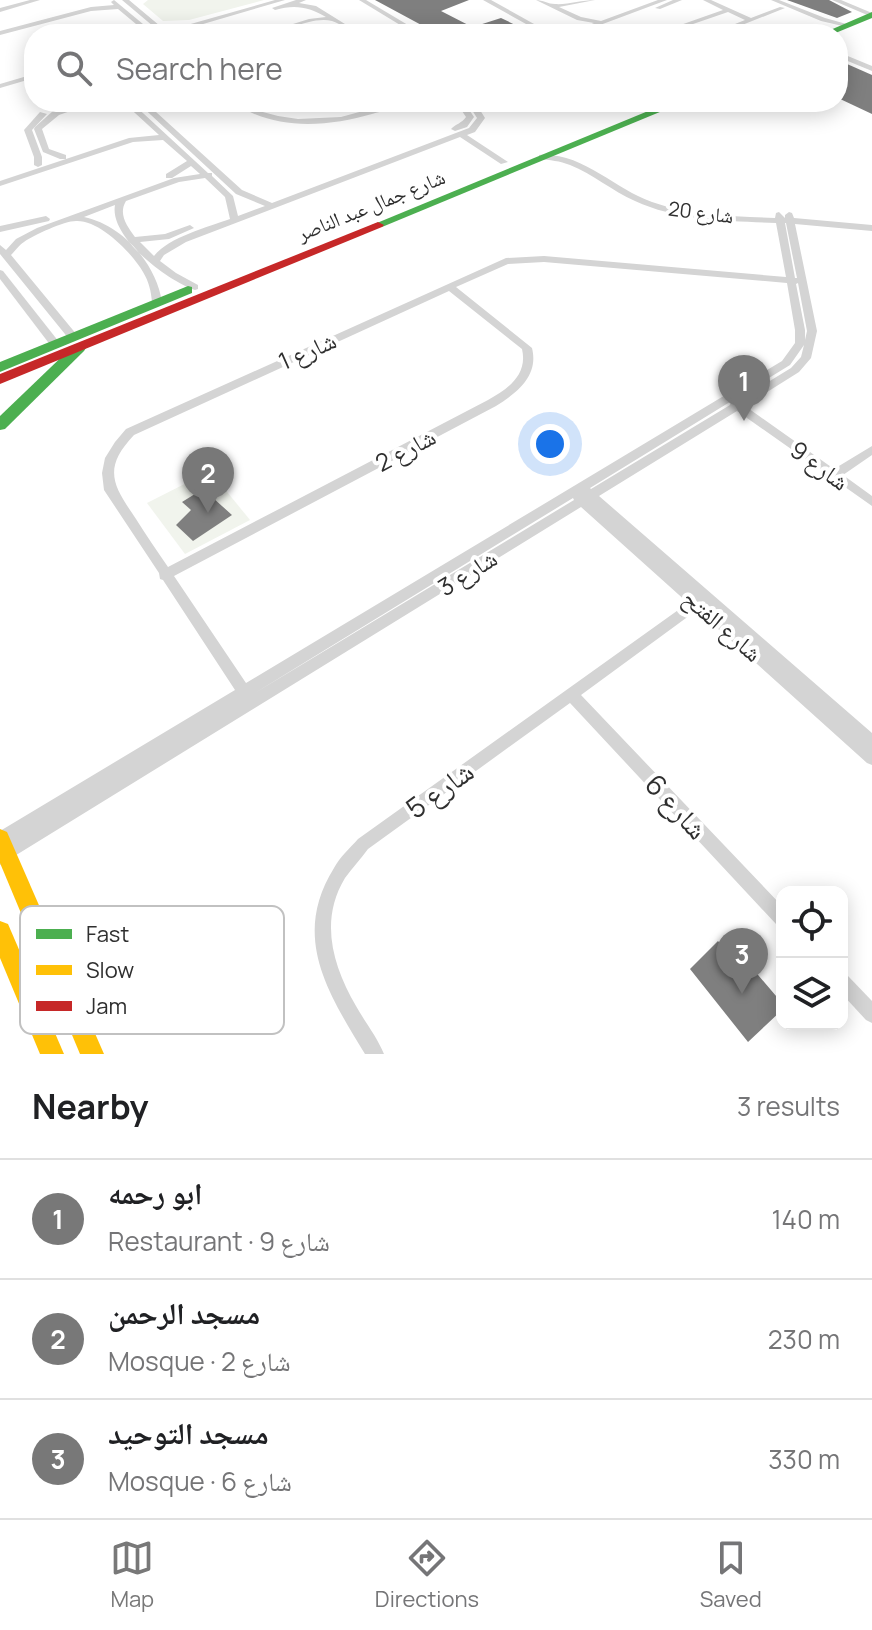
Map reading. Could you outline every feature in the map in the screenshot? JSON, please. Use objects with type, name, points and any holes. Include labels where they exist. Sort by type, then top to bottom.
[{"type":"main road","points":[[840,24],[861,19]]},
{"type":"main road","name":"شارع جمال عبد الناصر","points":[[76,342],[386,216],[504,162],[628,112]]},
{"type":"main road","name":"شارع جمال عبد الناصر","points":[[413,204],[654,112]]},
{"type":"main road","name":"شارع جمال عبد الناصر","points":[[76,342],[157,302],[386,216]]},
{"type":"main road","points":[[0,367],[55,344],[76,342]]},
{"type":"main road","points":[[0,379],[76,342]]},
{"type":"main road","points":[[0,425],[64,366],[76,342]]},
{"type":"main road","points":[[1,846],[27,906]]},
{"type":"main road","points":[[0,932],[20,979]]},
{"type":"main road","points":[[43,1034],[52,1054]]},
{"type":"main road","points":[[83,1034],[92,1054]]},
{"type":"street","points":[[3,0],[10,7]]},
{"type":"street","points":[[0,10],[37,0]]},
{"type":"street","points":[[89,8],[101,0]]},
{"type":"street","points":[[111,0],[122,3],[138,24]]},
{"type":"street","points":[[214,24],[285,2],[303,0]]},
{"type":"street","points":[[362,0],[403,24]]},
{"type":"street","points":[[486,0],[531,24]]},
{"type":"street","points":[[539,0],[579,19],[602,22]]},
{"type":"street","points":[[551,6],[577,5],[592,0]]},
{"type":"street","points":[[598,24],[664,0]]},
{"type":"street","points":[[607,24],[679,0]]},
{"type":"street","points":[[706,0],[750,20]]},
{"type":"street","points":[[763,0],[815,24]]},
{"type":"street","points":[[774,0],[816,24]]},
{"type":"street","points":[[835,0],[861,19]]},
{"type":"street","points":[[845,0],[861,19]]},
{"type":"street","points":[[285,2],[317,6],[342,24]]},
{"type":"street","points":[[27,24],[122,3],[134,3],[155,24]]},
{"type":"street","points":[[569,14],[577,5]]},
{"type":"street","points":[[311,20],[317,6]]},
{"type":"street","points":[[742,24],[782,8]]},
{"type":"street","points":[[689,24],[729,10]]},
{"type":"street","points":[[298,24],[334,19]]},
{"type":"street","points":[[579,19],[582,24]]},
{"type":"street","points":[[700,20],[708,24]]},
{"type":"street","points":[[0,31],[24,25]]},
{"type":"street","points":[[848,60],[872,71]]},
{"type":"street","points":[[0,80],[24,73]]},
{"type":"street","points":[[0,86],[24,79]]},
{"type":"street","points":[[47,112],[31,123],[28,137],[39,148],[63,157]]},
{"type":"street","points":[[38,165],[41,123],[59,112]]},
{"type":"street","points":[[143,112],[229,196],[234,216]]},
{"type":"street","points":[[146,112],[239,192],[272,206]]},
{"type":"street","points":[[257,112],[303,121],[353,119],[374,112]]},
{"type":"street","points":[[281,112],[311,116],[348,112]]},
{"type":"street","points":[[154,265],[170,245],[260,202],[464,125],[470,117],[467,112]]},
{"type":"street","points":[[135,240],[166,237],[272,206],[461,134],[479,124],[480,112]]},
{"type":"street","points":[[0,184],[130,138],[150,122]]},
{"type":"street","points":[[461,134],[504,162]]},
{"type":"street","points":[[0,177],[130,138],[166,137]]},
{"type":"street","name":"شارع 20","points":[[571,145],[576,157],[624,189],[650,199],[679,206],[872,226]]},
{"type":"street","name":"شارع 20","points":[[542,157],[570,161],[619,192],[651,205],[678,211],[785,217]]},
{"type":"street","points":[[0,229],[38,226],[73,218],[174,178],[193,161]]},
{"type":"street","points":[[76,342],[3,252],[38,226],[174,178],[209,175]]},
{"type":"street","points":[[229,196],[236,196],[239,192]]},
{"type":"street","points":[[123,200],[116,216],[154,265],[157,302]]},
{"type":"street","name":"شارع 3","points":[[1,846],[582,494],[795,370],[806,358],[812,331],[797,281],[785,217]]},
{"type":"street","points":[[73,218],[87,219],[108,228],[171,277],[195,287]]},
{"type":"street","points":[[108,228],[120,224]]},
{"type":"street","name":"شارع 1","points":[[248,697],[118,503],[106,476],[116,447],[130,432],[490,267],[524,258],[797,281]]},
{"type":"street","points":[[0,273],[55,344]]},
{"type":"street","name":"شارع 2","points":[[164,575],[492,403],[515,386],[529,368],[531,358],[527,348],[449,286]]},
{"type":"street","name":"شارع 9","points":[[734,403],[872,502]]},
{"type":"street","points":[[834,475],[872,450]]},
{"type":"street","name":"شارع الفتح","points":[[582,494],[872,742]]},
{"type":"street","name":"شارع الفتح","points":[[703,599],[872,758]]},
{"type":"street","name":"شارع 5","points":[[375,1054],[333,986],[324,963],[320,936],[323,909],[331,884],[363,844],[703,599]]},
{"type":"street","name":"شارع 6","points":[[571,694],[776,912]]},
{"type":"street","points":[[848,988],[872,1014]]},
{"type":"shaded area","points":[[148,0],[264,0],[189,20],[163,21],[143,4]]},
{"type":"shaded area","points":[[210,471],[250,520],[185,554],[147,503]]},
{"type":"building","points":[[375,0],[469,0],[441,11],[466,24],[419,24]]},
{"type":"building","points":[[787,0],[829,0],[852,12],[837,18]]},
{"type":"building","points":[[501,18],[513,24],[482,24]]},
{"type":"building","points":[[848,64],[872,75],[872,114],[848,103]]},
{"type":"building","points":[[203,489],[232,515],[193,541],[176,525],[191,510],[182,502]]},
{"type":"building","points":[[718,941],[746,975],[753,969],[776,996],[776,1016],[748,1042],[690,969]]},
{"type":"traffic: fast","points":[[848,25],[872,15]]},
{"type":"traffic: fast","points":[[378,225],[655,112]]},
{"type":"traffic: fast","points":[[0,367],[188,290]]},
{"type":"traffic: fast","points":[[0,425],[79,348]]},
{"type":"traffic: slow","points":[[0,839],[29,906]]},
{"type":"traffic: slow","points":[[0,932],[20,979]]},
{"type":"traffic: slow","points":[[43,1034],[52,1054]]},
{"type":"traffic: slow","points":[[83,1034],[92,1054]]},
{"type":"traffic: jam","points":[[0,379],[378,225]]},
{"type":"place","name":"ابو رحمه","points":[[744,421]]},
{"type":"place","name":"مسجد الرحمن","points":[[208,513]]},
{"type":"place","name":"مسجد التوحيد","points":[[742,994]]}]
